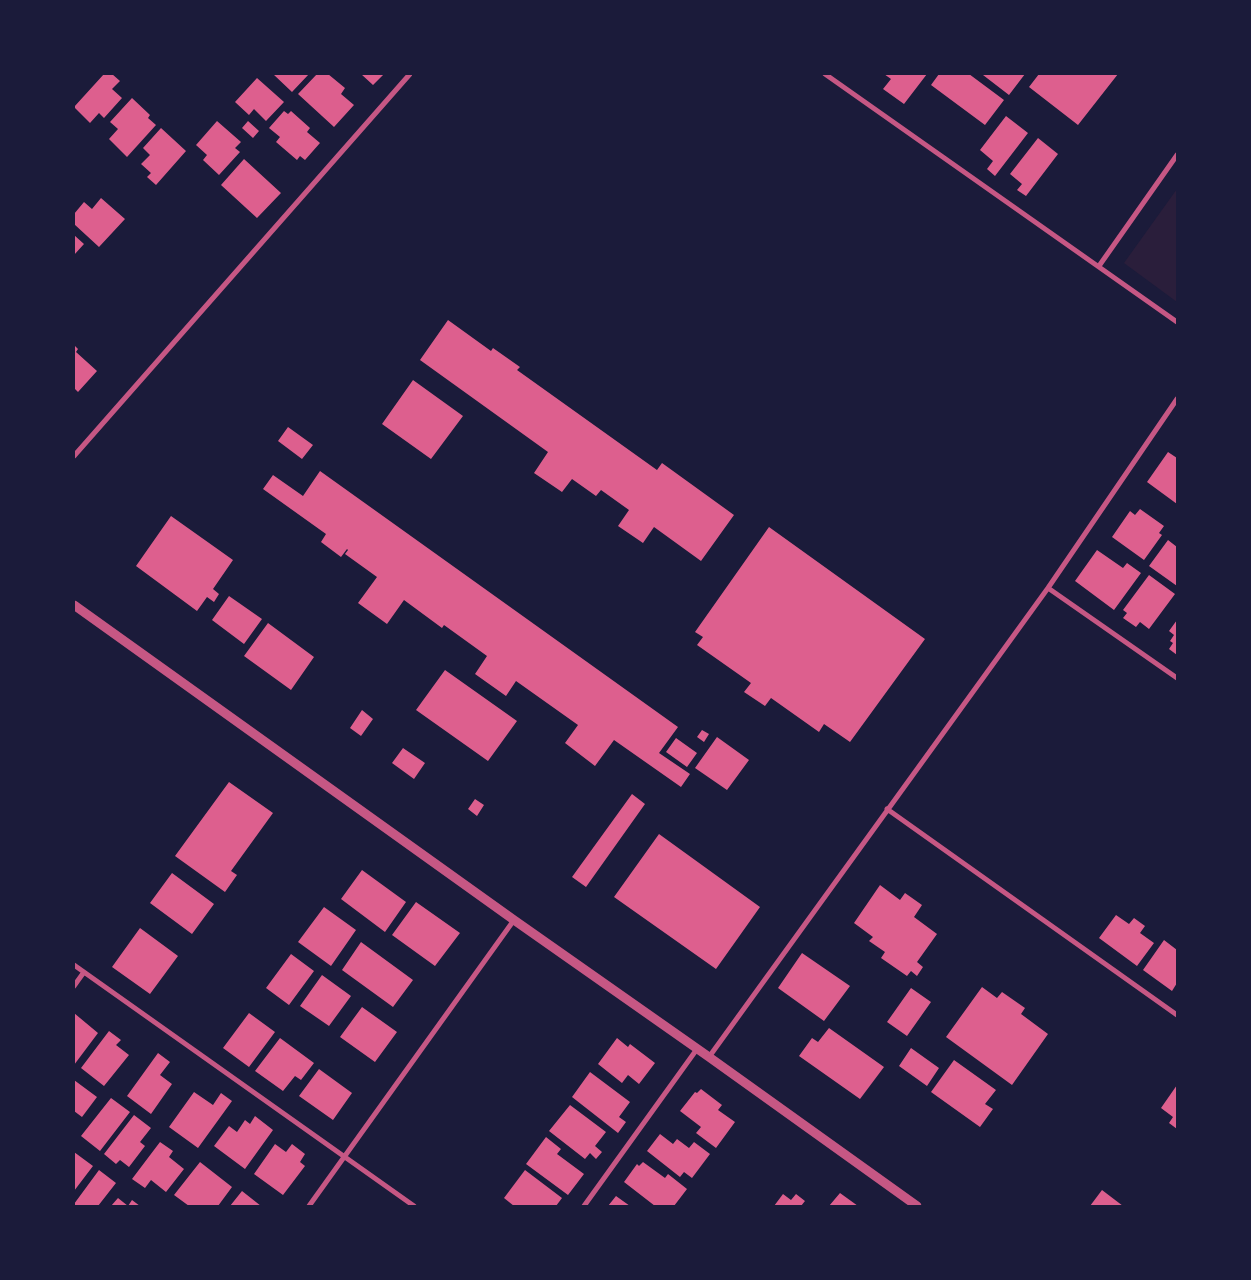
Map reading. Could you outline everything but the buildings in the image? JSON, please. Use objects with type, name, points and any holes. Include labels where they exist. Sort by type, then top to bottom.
[{"type":"street","points":[[74,456],[410,74]]},
{"type":"street","points":[[825,74],[1177,322]]},
{"type":"street","points":[[1099,266],[1177,155]]},
{"type":"street","points":[[709,1057],[1048,588],[1177,399]]},
{"type":"street","points":[[1048,588],[1177,678]]},
{"type":"street","points":[[74,604],[917,1206]]},
{"type":"street","points":[[887,809],[1177,1015]]},
{"type":"street","points":[[309,1206],[514,920]]},
{"type":"street","points":[[74,964],[414,1206]]},
{"type":"street","points":[[74,986],[84,972]]},
{"type":"street","points":[[584,1206],[697,1050]]},
{"type":"shaded area","points":[[1177,189],[1177,302],[1124,263]]}]
